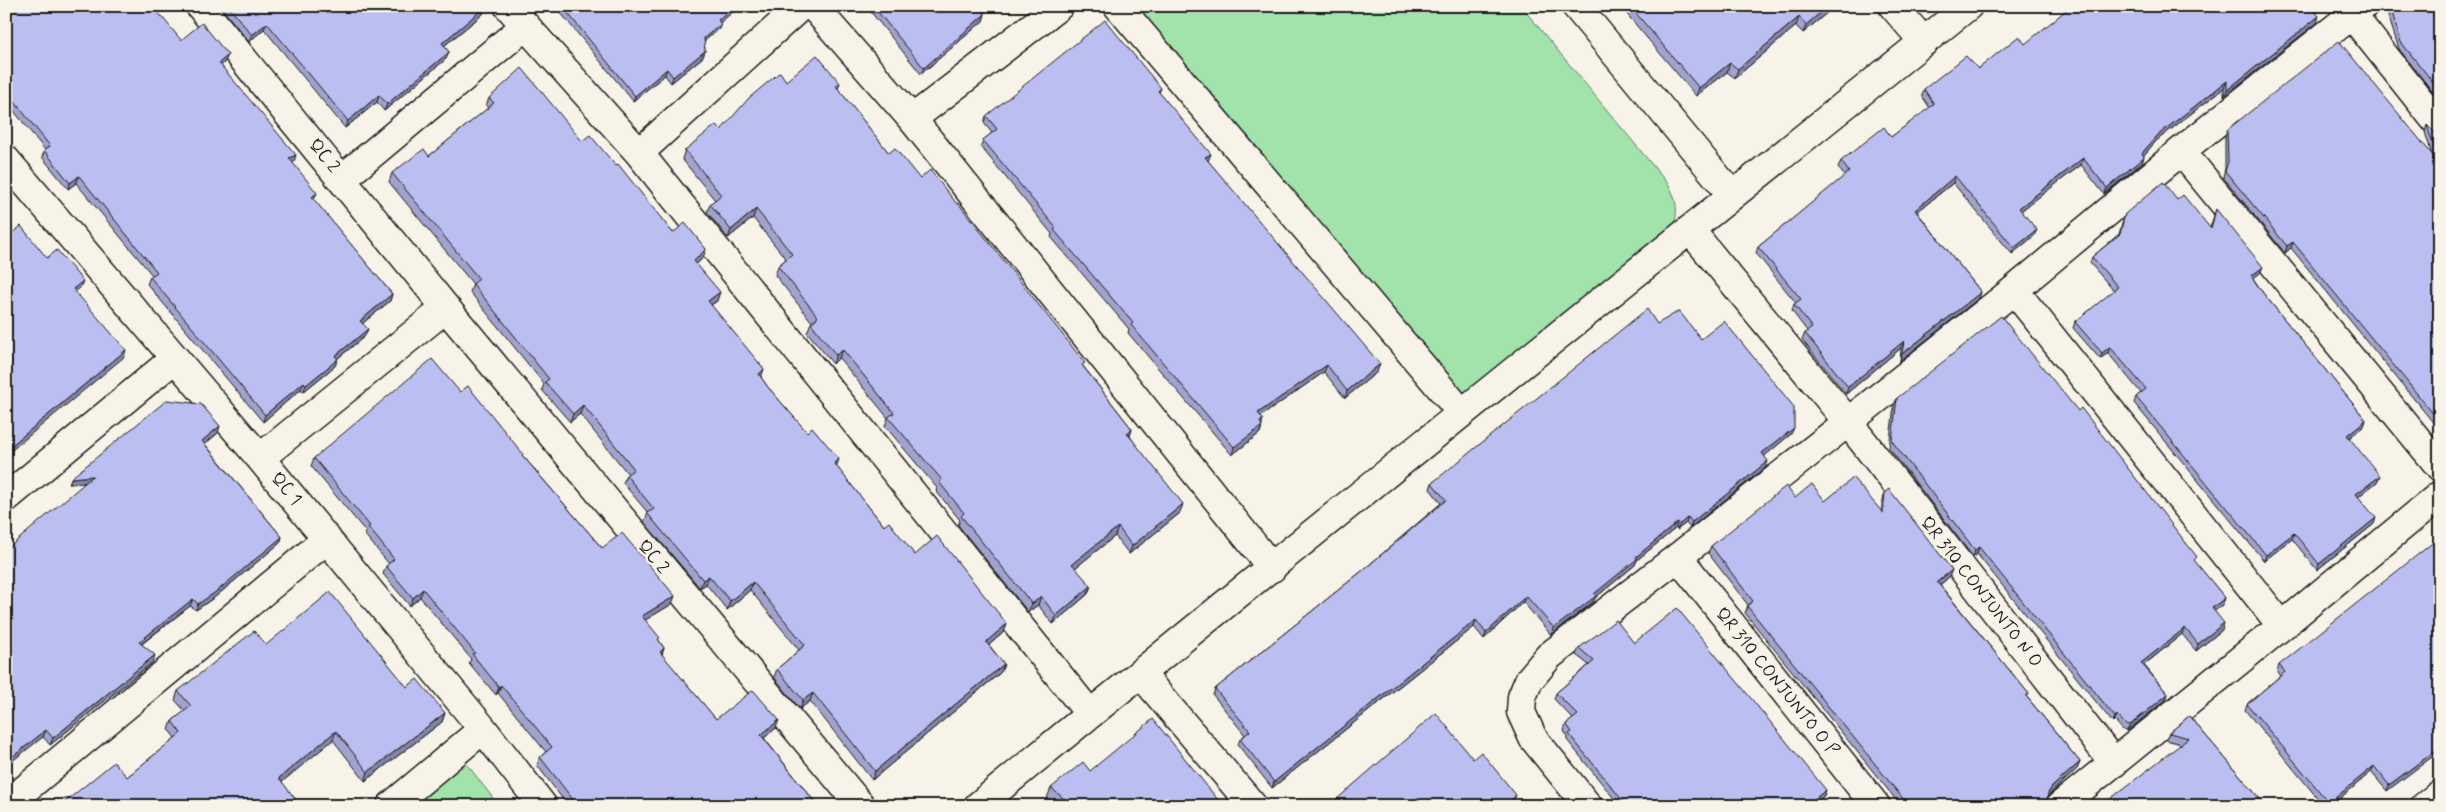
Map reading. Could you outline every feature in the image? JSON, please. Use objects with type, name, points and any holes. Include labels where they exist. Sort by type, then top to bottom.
[{"type":"street","name":"QC 2","points":[[200,6],[446,308],[861,806]]},
{"type":"street","points":[[639,153],[801,6]]},
{"type":"street","points":[[813,6],[912,119],[1272,568]]},
{"type":"street","points":[[912,119],[1059,6]]},
{"type":"street","points":[[1118,6],[1461,412]]},
{"type":"street","points":[[1576,6],[1732,196]]},
{"type":"street","points":[[1893,6],[1924,42]]},
{"type":"street","points":[[978,806],[1461,412],[1691,231],[1968,6]]},
{"type":"street","points":[[1588,806],[1533,738],[1521,712],[1522,697],[1529,680],[1548,656],[1678,557],[2014,290],[2357,10],[2440,126]]},
{"type":"street","points":[[342,179],[516,16],[639,153],[1090,714]]},
{"type":"street","points":[[2181,152],[2440,467]]},
{"type":"street","name":"QC 1","points":[[11,177],[260,458],[483,729],[543,806]]},
{"type":"street","name":"QR 310 CONJUNTO N O","points":[[1691,231],[1848,422],[2114,763]]},
{"type":"street","points":[[2014,290],[2282,626]]},
{"type":"street","points":[[260,458],[446,308]]},
{"type":"street","points":[[6,498],[174,359]]},
{"type":"street","points":[[2060,806],[2440,495]]},
{"type":"street","points":[[6,804],[327,539]]},
{"type":"street","name":"QR 310 CONJUNTO O P","points":[[1678,557],[1876,806]]},
{"type":"street","points":[[1141,674],[1253,806]]},
{"type":"street","points":[[391,806],[483,729]]},
{"type":"street","points":[[2425,806],[2440,794]]},
{"type":"green space","points":[[1131,6],[1521,6],[1668,184],[1676,206],[1673,229],[1470,391],[1461,392]]},
{"type":"green space","points":[[463,759],[499,806],[406,806]]},
{"type":"building","points":[[6,6],[153,6],[181,40],[202,23],[228,55],[219,63],[296,155],[289,158],[317,193],[312,197],[392,294],[360,321],[368,329],[335,356],[338,359],[306,385],[304,382],[265,415],[150,277],[157,272],[79,176],[70,183],[44,150],[50,146],[6,91]]},
{"type":"building","points":[[228,6],[485,7],[442,43],[449,52],[387,104],[379,95],[348,121],[267,23],[252,35]]},
{"type":"building","points":[[562,6],[735,6],[718,20],[721,24],[704,38],[705,51],[673,77],[667,69],[635,96]]},
{"type":"building","points":[[873,6],[987,6],[982,10],[985,14],[924,68]]},
{"type":"building","points":[[1630,6],[1828,6],[1806,25],[1799,17],[1738,69],[1730,63],[1699,88]]},
{"type":"building","points":[[2071,6],[2319,6],[2314,10],[2319,16],[2227,90],[2227,81],[2158,135],[2142,153],[2144,157],[2107,188],[2083,158],[2019,208],[2037,230],[2014,248],[1955,176],[1915,210],[1981,292],[1902,354],[1904,341],[1848,387],[1805,333],[1812,328],[1794,304],[1801,299],[1758,247],[1849,172],[1841,161],[1884,127],[1891,137],[1934,104],[1924,89],[1966,56],[1978,69],[2019,36],[2025,44]]},
{"type":"building","points":[[2390,6],[2440,6],[2440,91],[2401,42]]},
{"type":"building","points":[[1105,20],[1161,88],[1158,91],[1211,154],[1205,157],[1380,364],[1347,391],[1327,365],[1258,413],[1263,419],[1260,422],[1262,426],[1234,447],[1131,325],[1133,323],[1054,230],[1056,228],[983,140],[997,129],[986,116]]},
{"type":"building","points":[[2339,41],[2439,163],[2427,125],[2436,134],[2440,134],[2440,422],[2293,242],[2287,246],[2225,171],[2228,162],[2227,130]]},
{"type":"building","points":[[817,55],[840,83],[836,86],[889,153],[895,148],[920,179],[930,170],[958,203],[1085,363],[1082,365],[1132,429],[1127,433],[1183,504],[1132,546],[1118,527],[1072,564],[1091,586],[1056,616],[1041,596],[1032,604],[961,516],[964,513],[939,482],[942,480],[888,417],[894,413],[843,350],[836,355],[811,323],[818,317],[778,266],[792,254],[756,209],[731,230],[710,204],[721,195],[685,150],[716,125],[721,130],[749,98],[780,72],[786,81]]},
{"type":"building","points":[[522,68],[582,141],[590,135],[616,166],[618,164],[673,233],[685,223],[706,249],[694,261],[720,292],[708,301],[764,369],[759,374],[767,386],[807,432],[812,427],[839,459],[834,463],[884,526],[889,522],[915,555],[937,536],[1007,624],[986,642],[1004,664],[875,771],[813,693],[803,700],[777,669],[805,645],[753,582],[730,601],[709,576],[703,580],[647,513],[654,509],[626,475],[634,469],[583,405],[573,414],[545,382],[549,379],[473,284],[479,279],[392,173],[424,149],[429,156],[494,103],[489,98]]},
{"type":"building","points":[[2163,182],[2177,200],[2183,195],[2211,229],[2216,209],[2263,267],[2251,276],[2263,293],[2366,420],[2347,435],[2380,476],[2356,494],[2376,518],[2319,564],[2294,533],[2266,555],[2136,397],[2146,389],[2110,347],[2102,353],[2075,322],[2118,287],[2092,257],[2120,234],[2125,214]]},
{"type":"building","points":[[21,226],[47,258],[57,250],[83,281],[73,289],[126,350],[6,450],[6,238]]},
{"type":"building","points":[[1647,309],[1657,324],[1679,311],[1701,339],[1724,321],[1794,407],[1794,428],[1762,453],[1768,461],[1692,522],[1688,517],[1680,524],[1678,522],[1594,594],[1596,596],[1554,628],[1526,596],[1486,633],[1476,620],[1274,782],[1240,739],[1250,731],[1215,689],[1362,571],[1446,500],[1432,483]]},
{"type":"building","points":[[2001,316],[2078,411],[2081,408],[2197,557],[2194,560],[2225,598],[2212,608],[2224,623],[2198,644],[2185,628],[2141,663],[2168,694],[2130,725],[2125,724],[2117,715],[2115,717],[1979,547],[1975,550],[1892,441],[1897,398]]},
{"type":"building","points":[[432,359],[460,392],[468,386],[522,455],[602,548],[622,533],[675,596],[642,616],[660,638],[658,639],[664,648],[660,652],[716,719],[753,690],[779,720],[761,735],[818,806],[578,806],[540,757],[552,747],[501,685],[499,687],[472,654],[475,653],[423,589],[413,598],[386,566],[394,559],[368,527],[370,526],[314,458]]},
{"type":"building","points":[[167,400],[201,404],[220,426],[202,441],[282,537],[217,591],[198,604],[193,599],[139,642],[155,655],[53,738],[46,730],[6,762],[6,550],[93,476],[71,478]]},
{"type":"building","points":[[6,465],[10,470],[6,473]]},
{"type":"building","points":[[1853,478],[1883,513],[1885,492],[1889,489],[1952,570],[1937,582],[2029,694],[2026,696],[2080,762],[2052,787],[2048,793],[2047,800],[2042,806],[1909,806],[1747,606],[1753,601],[1711,546],[1786,486],[1795,498],[1812,484],[1825,501]]},
{"type":"building","points":[[2440,537],[2440,712],[2434,718],[2440,725],[2440,747],[2389,785],[2374,766],[2329,803],[2247,704],[2285,672],[2279,665]]},
{"type":"building","points":[[330,592],[407,687],[417,679],[445,713],[368,772],[336,731],[279,778],[301,806],[60,806],[114,762],[127,777],[181,733],[172,721],[191,706],[178,691],[254,631],[266,645]]},
{"type":"building","points":[[1677,608],[1826,790],[1813,800],[1818,806],[1627,806],[1569,734],[1572,732],[1566,724],[1578,715],[1556,693],[1594,661],[1579,648],[1616,620],[1634,643]]},
{"type":"building","points":[[1436,713],[1473,759],[1481,752],[1516,795],[1510,801],[1514,806],[1329,806]]},
{"type":"building","points":[[2189,716],[2266,806],[2101,806],[2189,738],[2169,733]]},
{"type":"building","points":[[1153,719],[1223,806],[1073,806],[1051,788],[1083,762],[1090,771]]}]
